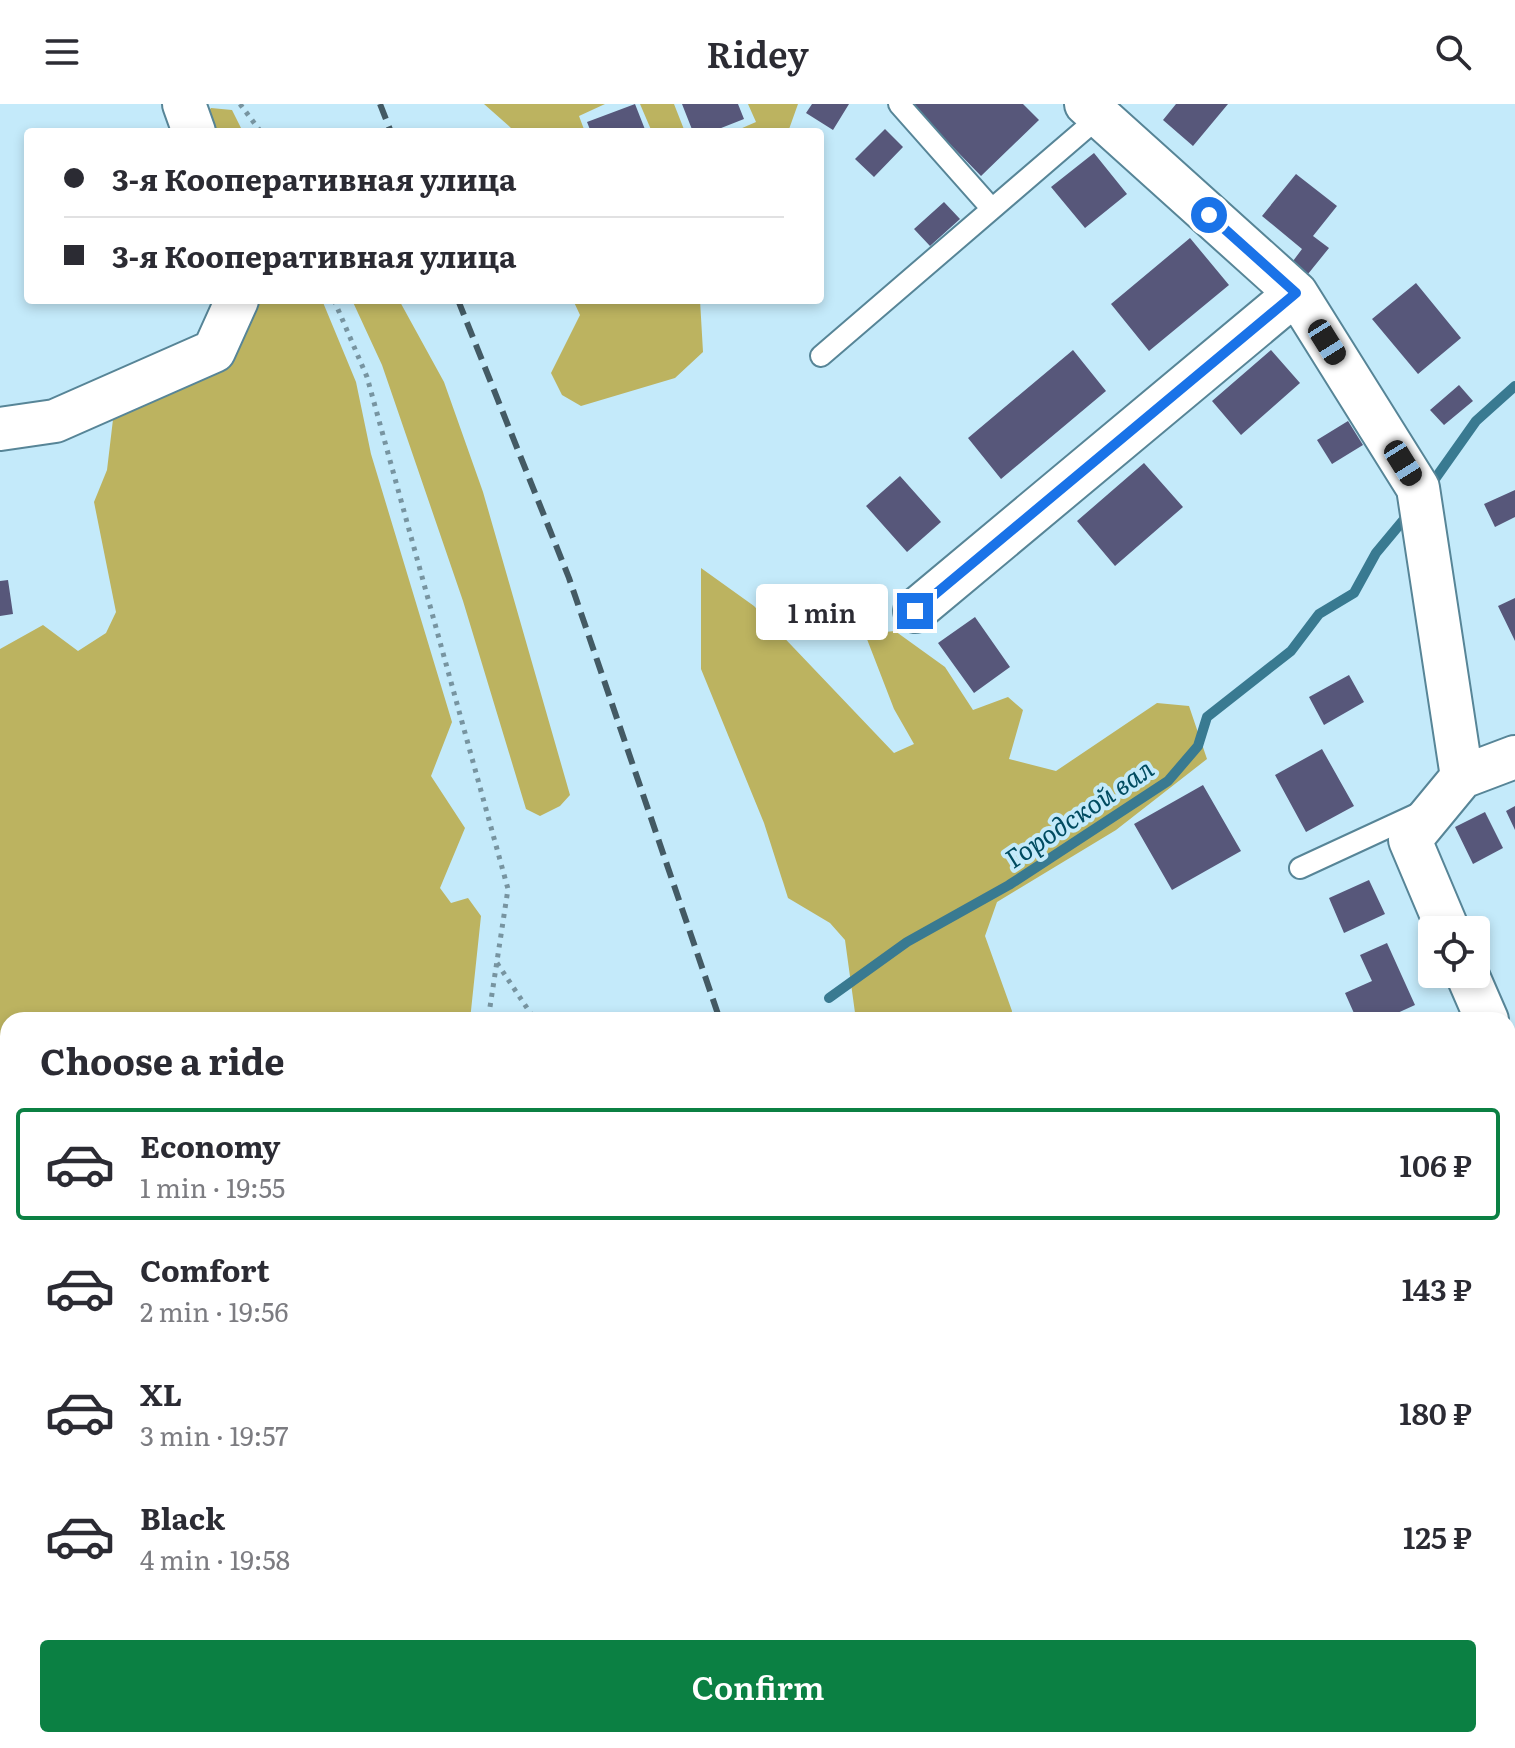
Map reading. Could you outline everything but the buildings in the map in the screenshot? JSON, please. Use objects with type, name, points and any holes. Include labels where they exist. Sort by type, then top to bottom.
[{"type":"street","points":[[184,104],[193,128]]},
{"type":"street","points":[[1092,110],[1296,293],[1418,488],[1452,790]]},
{"type":"street","points":[[915,611],[1296,293]]},
{"type":"street","points":[[0,429],[55,421],[214,351],[235,304]]},
{"type":"street","points":[[1442,916],[1410,840],[1452,790],[1515,757]]},
{"type":"street","points":[[1473,988],[1484,1012]]},
{"type":"lane","points":[[899,104],[992,209]]},
{"type":"lane","points":[[821,356],[992,209],[1092,110]]},
{"type":"lane","points":[[1300,868],[1452,790]]},
{"type":"path","points":[[240,104],[258,128]]},
{"type":"path","points":[[336,304],[367,377],[508,889],[489,1012]]},
{"type":"path","points":[[497,962],[530,1012]]},
{"type":"shaded area","points":[[484,104],[605,104],[579,116],[584,128],[511,128]]},
{"type":"shaded area","points":[[640,104],[674,104],[683,128],[650,128]]},
{"type":"shaded area","points":[[748,104],[798,104],[789,128],[742,128],[756,122]]},
{"type":"shaded area","points":[[211,108],[232,110],[241,128],[200,128],[199,124]]},
{"type":"shaded area","points":[[243,304],[324,304],[356,382],[371,454],[452,722],[431,776],[465,828],[440,888],[451,903],[468,898],[481,916],[471,1012],[0,1012],[0,649],[43,625],[78,651],[106,633],[116,612],[94,502],[107,470],[114,411]]},
{"type":"shaded area","points":[[354,304],[401,304],[444,382],[483,492],[570,795],[560,806],[540,816],[526,809],[463,601],[382,365]]},
{"type":"shaded area","points":[[575,304],[700,304],[703,352],[675,378],[581,406],[562,395],[551,373],[580,315]]},
{"type":"shaded area","points":[[701,568],[754,606],[894,753],[914,744],[894,709],[865,634],[895,631],[945,667],[973,710],[1008,697],[1023,710],[1009,759],[1056,771],[1157,703],[1189,706],[1207,759],[1116,830],[997,902],[985,936],[1012,1012],[855,1012],[845,940],[830,923],[788,898],[764,823],[701,669]]},
{"type":"waterway","name":"Городской вал","points":[[1430,486],[1476,421],[1515,386]]},
{"type":"waterway","name":"Городской вал","points":[[829,998],[907,942],[1009,885],[1168,781],[1198,746],[1207,717],[1291,651],[1319,614],[1354,593],[1376,553],[1406,517]]},
{"type":"railway","points":[[380,104],[389,128]]},
{"type":"railway","points":[[460,304],[569,578],[717,1012]]},
{"type":"route","points":[[915,611],[1296,293],[1209,215]]}]
